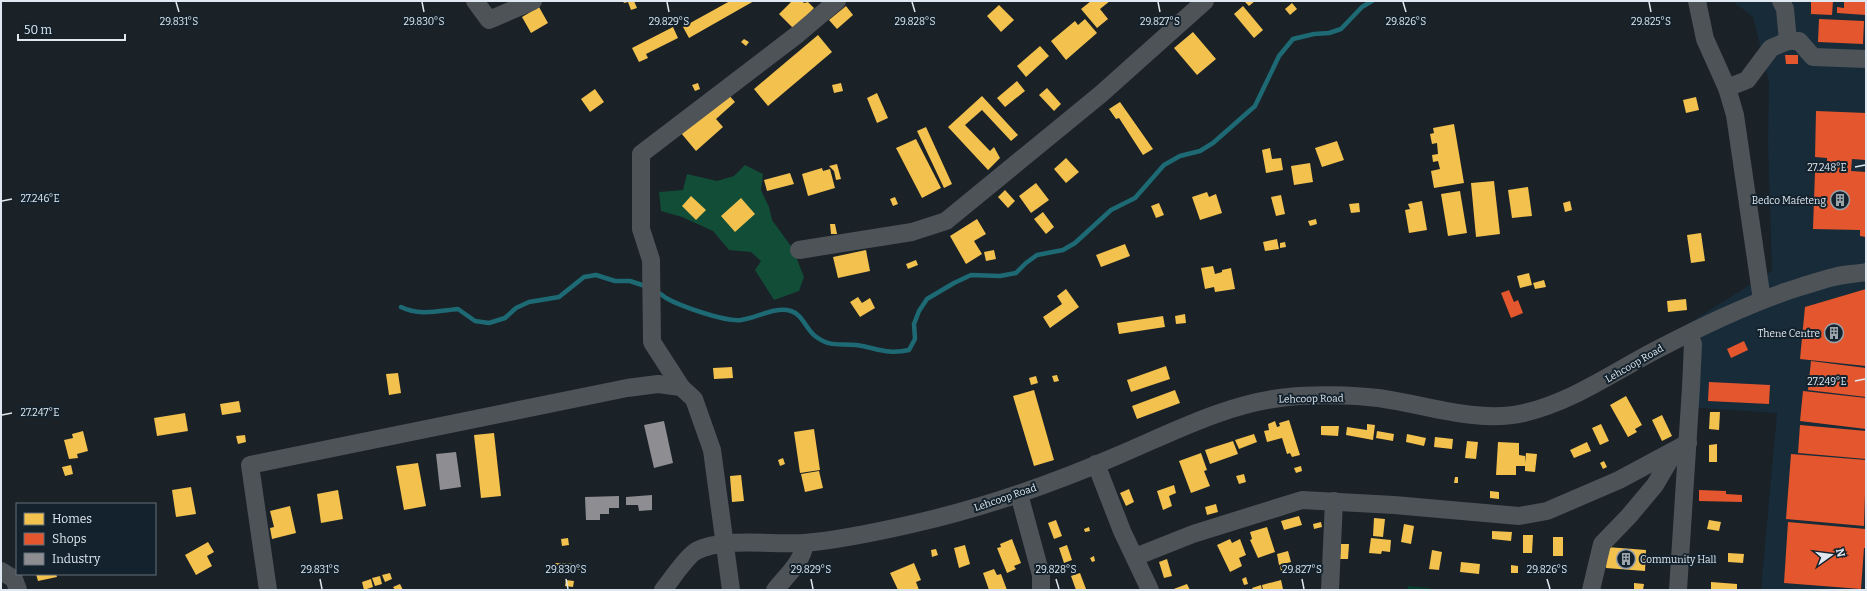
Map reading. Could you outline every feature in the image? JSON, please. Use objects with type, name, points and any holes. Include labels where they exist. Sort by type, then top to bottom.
[{"type":"street","points":[[475,1],[489,20],[534,1]]},
{"type":"street","points":[[731,590],[712,450],[694,399],[681,387],[652,342],[652,260],[641,229],[641,154],[771,52],[798,34],[837,1]]},
{"type":"street","points":[[799,250],[912,232],[946,221],[1101,94],[1205,1]]},
{"type":"street","points":[[1697,1],[1705,39],[1727,88],[1735,115],[1762,300]]},
{"type":"street","points":[[1781,1],[1785,9],[1788,40]]},
{"type":"street","points":[[1727,88],[1747,80],[1771,48],[1788,40],[1799,41],[1813,57],[1866,59]]},
{"type":"street","name":"Lehcoop Road","points":[[663,590],[694,552],[707,547],[724,544],[805,542],[886,530],[971,510],[1019,494],[1096,464],[1226,410],[1269,399],[1292,396],[1376,398],[1476,415],[1498,416],[1520,414],[1561,401],[1594,386],[1661,347],[1718,318],[1762,300],[1834,277],[1866,272]]},
{"type":"street","points":[[1678,590],[1682,447],[1693,344],[1689,334]]},
{"type":"street","points":[[268,590],[250,465],[627,388],[658,384],[681,387]]},
{"type":"street","points":[[1135,557],[1193,534],[1265,510],[1302,500],[1394,504],[1520,516],[1547,512],[1619,480],[1682,447]]},
{"type":"street","points":[[1590,589],[1602,544],[1629,516],[1655,485],[1682,447]]},
{"type":"street","points":[[1096,464],[1122,532],[1150,590]]},
{"type":"street","points":[[1019,494],[1041,575],[1042,590]]},
{"type":"street","points":[[1330,590],[1334,501]]},
{"type":"street","points":[[775,590],[799,562],[804,552],[805,542]]},
{"type":"street","points":[[1,571],[14,579],[18,590]]},
{"type":"shaded area","points":[[1732,1],[1866,1],[1866,590],[1761,590],[1777,413],[1684,407],[1683,327],[1772,271],[1768,144],[1769,82],[1753,17]]},
{"type":"green space","points":[[745,165],[763,174],[761,190],[769,207],[772,220],[793,249],[804,277],[799,291],[774,300],[755,270],[761,261],[751,252],[729,250],[713,231],[682,217],[661,211],[659,192],[683,190],[687,174],[717,181],[734,176]]},
{"type":"green space","points":[[1408,586],[1445,590],[1407,590]]},
{"type":"building: Homes","points":[[623,1],[634,1],[637,8],[631,10],[628,2],[624,3]]},
{"type":"building: Homes","points":[[730,1],[754,1],[689,38],[683,27]]},
{"type":"building: Homes","points":[[792,1],[802,1],[804,3],[808,2],[814,8],[794,29],[779,14]]},
{"type":"building: Homes","points":[[1091,1],[1110,1],[1100,9],[1108,19],[1097,28],[1081,9]]},
{"type":"building: Homes","points":[[1244,1],[1255,1],[1249,6]]},
{"type":"building: Homes","points":[[1292,3],[1297,9],[1290,15],[1285,9]]},
{"type":"building: Homes","points":[[999,5],[1014,20],[1001,32],[987,16]]},
{"type":"building: Homes","points":[[846,6],[853,15],[837,29],[829,20]]},
{"type":"building: Homes","points":[[1243,6],[1263,30],[1254,38],[1234,14]]},
{"type":"building: Homes","points":[[539,7],[548,23],[531,33],[522,17]]},
{"type":"building: Homes","points":[[1085,19],[1097,33],[1066,60],[1051,41],[1075,21],[1078,25]]},
{"type":"building: Homes","points":[[673,27],[678,38],[646,54],[648,58],[639,62],[632,48]]},
{"type":"building: Homes","points":[[1193,32],[1216,59],[1197,75],[1174,48]]},
{"type":"building: Homes","points":[[818,35],[832,52],[768,106],[754,89]]},
{"type":"building: Homes","points":[[744,39],[749,42],[746,46],[741,42]]},
{"type":"building: Homes","points":[[1040,46],[1049,56],[1026,77],[1017,66]]},
{"type":"building: Homes","points":[[1017,81],[1025,91],[1005,107],[997,98]]},
{"type":"building: Homes","points":[[698,83],[700,89],[695,91],[692,85]]},
{"type":"building: Homes","points":[[841,83],[843,91],[834,93],[832,85]]},
{"type":"building: Homes","points":[[1047,88],[1061,104],[1054,111],[1039,95]]},
{"type":"building: Homes","points":[[595,89],[604,102],[590,112],[581,99]]},
{"type":"building: Homes","points":[[727,93],[735,102],[716,119],[723,127],[696,151],[681,133]]},
{"type":"building: Homes","points":[[877,93],[888,118],[877,123],[867,98]]},
{"type":"building: Homes","points":[[982,96],[1018,135],[1011,141],[982,110],[965,125],[990,151],[994,147],[1000,158],[988,170],[948,127]]},
{"type":"building: Homes","points":[[1696,97],[1699,110],[1686,113],[1683,100]]},
{"type":"building: Homes","points":[[1120,102],[1153,149],[1143,155],[1119,118],[1116,119],[1109,109]]},
{"type":"building: Homes","points":[[1454,124],[1464,183],[1434,188],[1431,171],[1440,169],[1438,161],[1433,162],[1432,155],[1438,154],[1437,143],[1432,144],[1430,134],[1434,133],[1433,128]]},
{"type":"building: Homes","points":[[926,127],[952,184],[944,188],[917,131]]},
{"type":"building: Homes","points":[[916,139],[941,188],[922,198],[896,148]]},
{"type":"building: Homes","points":[[1337,141],[1344,160],[1322,167],[1315,148]]},
{"type":"building: Homes","points":[[1270,148],[1272,159],[1281,158],[1283,170],[1266,173],[1262,150]]},
{"type":"building: Homes","points":[[1066,158],[1079,172],[1066,183],[1054,169]]},
{"type":"building: Homes","points":[[1310,163],[1313,182],[1294,185],[1291,166]]},
{"type":"building: Homes","points":[[837,164],[841,179],[836,180],[834,171],[829,166]]},
{"type":"building: Homes","points":[[822,168],[823,171],[830,169],[835,188],[808,196],[802,174]]},
{"type":"building: Homes","points":[[790,173],[794,184],[767,191],[764,180]]},
{"type":"building: Homes","points":[[1494,181],[1500,234],[1476,237],[1471,183]]},
{"type":"building: Homes","points":[[1036,183],[1049,200],[1031,213],[1019,196]]},
{"type":"building: Homes","points":[[1528,187],[1532,216],[1512,218],[1508,190]]},
{"type":"building: Homes","points":[[1005,190],[1015,201],[1008,208],[998,197]]},
{"type":"building: Homes","points":[[1460,191],[1467,233],[1448,236],[1441,194]]},
{"type":"building: Homes","points":[[1207,192],[1209,197],[1216,194],[1222,213],[1200,220],[1192,197]]},
{"type":"building: Homes","points":[[1281,195],[1285,214],[1276,216],[1271,197]]},
{"type":"building: Homes","points":[[691,196],[706,210],[696,220],[682,206]]},
{"type":"building: Homes","points":[[895,197],[898,204],[893,206],[890,199]]},
{"type":"building: Homes","points":[[741,198],[755,214],[735,232],[721,216]]},
{"type":"building: Homes","points":[[1422,201],[1427,230],[1409,233],[1405,210],[1410,209],[1408,204]]},
{"type":"building: Homes","points":[[1570,201],[1572,210],[1565,212],[1563,203]]},
{"type":"building: Homes","points":[[1159,203],[1164,215],[1156,218],[1151,206]]},
{"type":"building: Homes","points":[[1359,203],[1360,212],[1351,213],[1349,204]]},
{"type":"building: Homes","points":[[1043,212],[1054,227],[1046,234],[1034,219]]},
{"type":"building: Homes","points":[[977,219],[986,234],[974,241],[982,254],[966,264],[950,236]]},
{"type":"building: Homes","points":[[1316,219],[1317,224],[1310,226],[1308,221]]},
{"type":"building: Homes","points":[[830,224],[835,224],[837,234],[831,234]]},
{"type":"building: Homes","points":[[1701,233],[1705,261],[1691,263],[1687,235]]},
{"type":"building: Homes","points":[[1277,239],[1279,249],[1265,251],[1263,242]]},
{"type":"building: Homes","points":[[1285,242],[1286,247],[1280,248],[1280,243]]},
{"type":"building: Homes","points":[[1125,244],[1130,256],[1101,267],[1096,255]]},
{"type":"building: Homes","points":[[866,250],[870,271],[838,278],[833,257]]},
{"type":"building: Homes","points":[[994,250],[996,259],[986,261],[984,252]]},
{"type":"building: Homes","points":[[916,260],[918,265],[908,269],[906,264]]},
{"type":"building: Homes","points":[[1213,266],[1215,274],[1222,272],[1222,270],[1231,268],[1235,289],[1215,292],[1214,287],[1205,289],[1201,268]]},
{"type":"building: Homes","points":[[1529,273],[1532,285],[1520,288],[1517,276]]},
{"type":"building: Homes","points":[[1544,280],[1546,287],[1535,289],[1533,283]]},
{"type":"building: Homes","points":[[1066,289],[1079,307],[1050,328],[1043,317],[1062,304],[1057,296]]},
{"type":"building: Homes","points":[[858,297],[862,303],[870,298],[875,308],[860,317],[850,302]]},
{"type":"building: Homes","points":[[1686,299],[1687,310],[1668,312],[1667,301]]},
{"type":"building: Homes","points":[[1185,314],[1186,323],[1176,324],[1175,316]]},
{"type":"building: Homes","points":[[1163,316],[1165,327],[1119,334],[1117,323]]},
{"type":"building: Homes","points":[[1166,366],[1170,379],[1131,392],[1127,380]]},
{"type":"building: Homes","points":[[732,367],[733,378],[714,379],[713,368]]},
{"type":"building: Homes","points":[[398,373],[401,393],[389,395],[386,374]]},
{"type":"building: Homes","points":[[1057,375],[1059,381],[1054,382],[1052,376]]},
{"type":"building: Homes","points":[[1036,376],[1038,383],[1031,385],[1029,378]]},
{"type":"building: Homes","points":[[1034,390],[1054,460],[1034,466],[1013,396]]},
{"type":"building: Homes","points":[[1175,390],[1180,403],[1137,419],[1132,406]]},
{"type":"building: Homes","points":[[1626,396],[1642,425],[1635,429],[1637,432],[1628,437],[1610,405]]},
{"type":"building: Homes","points":[[239,401],[241,412],[222,415],[220,404]]},
{"type":"building: Homes","points":[[1710,412],[1720,412],[1719,430],[1709,429]]},
{"type":"building: Homes","points":[[185,413],[188,431],[157,436],[154,418]]},
{"type":"building: Homes","points":[[1662,415],[1672,436],[1662,441],[1652,420]]},
{"type":"building: Homes","points":[[1289,420],[1300,455],[1292,457],[1290,453],[1287,454],[1282,438],[1267,442],[1264,431],[1269,430],[1268,424],[1275,421],[1277,427],[1280,426],[1279,423]]},
{"type":"building: Homes","points":[[1367,424],[1375,425],[1373,440],[1346,435],[1347,427],[1367,430]]},
{"type":"building: Homes","points":[[1601,424],[1609,441],[1600,445],[1592,428]]},
{"type":"building: Homes","points":[[1321,426],[1339,426],[1338,436],[1321,435]]},
{"type":"building: Homes","points":[[814,429],[820,470],[800,473],[794,432]]},
{"type":"building: Homes","points":[[83,431],[88,451],[77,454],[78,458],[69,459],[64,440],[73,438],[72,434]]},
{"type":"building: Homes","points":[[1377,431],[1394,434],[1393,441],[1376,438]]},
{"type":"building: Homes","points":[[494,433],[501,496],[481,498],[474,435]]},
{"type":"building: Homes","points":[[1254,434],[1257,442],[1239,449],[1235,440]]},
{"type":"building: Homes","points":[[1407,434],[1426,438],[1424,446],[1406,442]]},
{"type":"building: Homes","points":[[245,435],[246,442],[238,444],[236,436]]},
{"type":"building: Homes","points":[[1435,437],[1453,439],[1452,449],[1434,447]]},
{"type":"building: Homes","points":[[1233,441],[1238,454],[1210,464],[1205,450]]},
{"type":"building: Homes","points":[[1467,441],[1478,442],[1476,459],[1465,458]]},
{"type":"building: Homes","points":[[1498,442],[1519,443],[1519,455],[1525,456],[1525,463],[1526,453],[1537,454],[1535,472],[1525,471],[1525,466],[1516,466],[1516,475],[1496,475]]},
{"type":"building: Homes","points":[[1587,442],[1591,451],[1574,458],[1570,450]]},
{"type":"building: Homes","points":[[1717,444],[1717,462],[1709,462],[1709,445]]},
{"type":"building: Homes","points":[[1201,453],[1207,470],[1204,471],[1210,486],[1191,493],[1179,461]]},
{"type":"building: Homes","points":[[783,458],[785,464],[780,466],[778,460]]},
{"type":"building: Homes","points":[[1604,461],[1607,467],[1603,469],[1600,463]]},
{"type":"building: Homes","points":[[418,463],[426,506],[404,510],[396,466]]},
{"type":"building: Homes","points":[[71,465],[73,474],[65,476],[62,467]]},
{"type":"building: Homes","points":[[1301,466],[1302,471],[1296,473],[1294,468]]},
{"type":"building: Homes","points":[[819,471],[823,488],[805,492],[801,474]]},
{"type":"building: Homes","points":[[1244,474],[1246,482],[1239,484],[1236,476]]},
{"type":"building: Homes","points":[[741,475],[744,501],[732,502],[730,476]]},
{"type":"building: Homes","points":[[1455,477],[1458,477],[1458,483],[1454,483]]},
{"type":"building: Homes","points":[[1174,485],[1176,493],[1169,496],[1172,506],[1163,510],[1157,491]]},
{"type":"building: Homes","points":[[191,487],[196,514],[176,517],[172,490]]},
{"type":"building: Homes","points":[[1129,489],[1134,502],[1126,506],[1120,493]]},
{"type":"building: Homes","points":[[338,490],[343,519],[321,523],[317,494]]},
{"type":"building: Homes","points":[[1490,491],[1499,492],[1499,499],[1490,498]]},
{"type":"building: Homes","points":[[1216,504],[1218,512],[1207,515],[1205,507]]},
{"type":"building: Homes","points":[[290,506],[296,533],[272,539],[270,528],[274,527],[270,511]]},
{"type":"building: Homes","points":[[1299,516],[1302,525],[1284,530],[1281,521]]},
{"type":"building: Homes","points":[[1374,518],[1385,519],[1383,537],[1373,536]]},
{"type":"building: Homes","points":[[1056,520],[1062,536],[1054,539],[1048,523]]},
{"type":"building: Homes","points":[[1709,520],[1721,522],[1719,531],[1707,529]]},
{"type":"building: Homes","points":[[1321,522],[1322,527],[1314,529],[1313,524]]},
{"type":"building: Homes","points":[[1404,524],[1414,526],[1411,544],[1401,542]]},
{"type":"building: Homes","points":[[1089,527],[1090,531],[1085,532],[1084,529]]},
{"type":"building: Homes","points":[[1267,527],[1275,552],[1258,558],[1250,540],[1252,539],[1250,532]]},
{"type":"building: Homes","points":[[1492,531],[1512,532],[1511,541],[1492,539]]},
{"type":"building: Homes","points":[[1523,535],[1533,535],[1532,553],[1523,553]]},
{"type":"building: Homes","points":[[1553,537],[1563,537],[1563,556],[1553,556]]},
{"type":"building: Homes","points":[[568,538],[569,545],[562,546],[561,539]]},
{"type":"building: Homes","points":[[1371,538],[1391,540],[1390,552],[1382,551],[1381,554],[1369,553]]},
{"type":"building: Homes","points":[[1012,539],[1021,563],[1014,566],[1016,569],[1007,573],[997,548],[1001,547],[1000,544]]},
{"type":"building: Homes","points":[[1230,539],[1232,543],[1240,539],[1246,555],[1239,558],[1242,566],[1230,572],[1217,545]]},
{"type":"building: Homes","points":[[208,542],[214,552],[207,556],[212,566],[196,575],[185,555]]},
{"type":"building: Homes","points":[[1341,544],[1349,544],[1348,559],[1340,559]]},
{"type":"building: Homes","points":[[965,545],[970,564],[959,568],[954,548]]},
{"type":"building: Homes","points":[[1067,545],[1072,560],[1064,563],[1059,548]]},
{"type":"building: Homes","name":"Community Hall","points":[[1607,547],[1646,550],[1645,571],[1606,568]]},
{"type":"building: Homes","points":[[936,549],[938,555],[932,557],[931,550]]},
{"type":"building: Homes","points":[[1432,550],[1442,552],[1439,570],[1429,569]]},
{"type":"building: Homes","points":[[1288,551],[1291,562],[1279,565],[1277,554]]},
{"type":"building: Homes","points":[[1728,553],[1744,554],[1743,563],[1728,562]]},
{"type":"building: Homes","points":[[1094,556],[1095,561],[1092,562],[1090,558]]},
{"type":"building: Homes","points":[[1167,559],[1172,576],[1164,578],[1159,562]]},
{"type":"building: Homes","points":[[1461,562],[1480,564],[1479,574],[1460,572]]},
{"type":"building: Homes","points":[[555,563],[582,564],[582,570],[555,569]]},
{"type":"building: Homes","points":[[914,563],[921,580],[916,582],[919,590],[898,590],[890,573]]},
{"type":"building: Homes","points":[[546,564],[552,564],[552,569],[546,570]]},
{"type":"building: Homes","points":[[1285,565],[1287,569],[1281,571],[1280,566]]},
{"type":"building: Homes","points":[[1511,565],[1518,566],[1518,573],[1511,573]]},
{"type":"building: Homes","points":[[994,569],[997,575],[1001,574],[1007,590],[989,590],[983,573]]},
{"type":"building: Homes","points":[[390,573],[392,579],[385,582],[382,575]]},
{"type":"building: Homes","points":[[1080,573],[1086,589],[1076,590],[1071,576]]},
{"type":"building: Homes","points":[[36,575],[56,575],[57,577],[38,581]]},
{"type":"building: Homes","points":[[380,576],[382,584],[375,586],[372,578]]},
{"type":"building: Homes","points":[[1246,577],[1248,584],[1244,585],[1242,579]]},
{"type":"building: Homes","points":[[371,579],[373,587],[364,590],[362,582]]},
{"type":"building: Homes","points":[[566,580],[574,581],[573,587],[565,586]]},
{"type":"building: Homes","points":[[1281,580],[1283,589],[1263,590],[1262,585]]},
{"type":"building: Homes","points":[[1711,582],[1737,584],[1737,590],[1711,590]]},
{"type":"building: Homes","points":[[1634,583],[1644,584],[1643,590],[1634,590]]},
{"type":"building: Homes","points":[[400,584],[403,590],[395,590],[393,587]]},
{"type":"building: Homes","points":[[1187,584],[1190,590],[1171,590]]},
{"type":"building: Homes","points":[[1261,585],[1262,590],[1253,590],[1252,588]]},
{"type":"building: Shops","points":[[1811,1],[1833,1],[1832,15],[1811,14]]},
{"type":"building: Shops","points":[[1844,1],[1866,1],[1866,15],[1837,13],[1837,7],[1844,8]]},
{"type":"building: Shops","points":[[1819,19],[1864,21],[1863,44],[1818,42]]},
{"type":"building: Shops","points":[[1785,55],[1798,55],[1798,64],[1786,64]]},
{"type":"building: Shops","name":"Bedco Mafeteng","points":[[1816,111],[1866,113],[1866,160],[1852,159],[1851,171],[1866,172],[1866,237],[1860,236],[1860,230],[1813,229],[1815,172],[1827,172],[1827,158],[1815,157]]},
{"type":"building: Shops","name":"Thene Centre","points":[[1866,289],[1866,366],[1800,359],[1805,307]]},
{"type":"building: Shops","points":[[1509,290],[1514,302],[1518,300],[1523,313],[1511,318],[1501,293]]},
{"type":"building: Shops","points":[[1744,341],[1748,350],[1731,358],[1727,349]]},
{"type":"building: Shops","points":[[1811,361],[1866,368],[1866,397],[1808,390]]},
{"type":"building: Shops","points":[[1709,382],[1770,385],[1769,404],[1708,401]]},
{"type":"building: Shops","points":[[1803,391],[1866,398],[1866,429],[1800,421]]},
{"type":"building: Shops","points":[[1800,425],[1866,431],[1866,459],[1798,453]]},
{"type":"building: Shops","points":[[1791,454],[1866,460],[1864,526],[1786,519]]},
{"type":"building: Shops","points":[[1699,490],[1726,491],[1726,494],[1742,495],[1742,502],[1699,501]]},
{"type":"building: Shops","points":[[1788,522],[1866,529],[1866,548],[1864,548],[1861,589],[1784,583]]},
{"type":"building: Industry","points":[[664,421],[673,463],[654,468],[644,425]]},
{"type":"building: Industry","points":[[456,452],[461,487],[440,490],[436,454]]},
{"type":"building: Industry","points":[[652,495],[652,510],[639,511],[638,505],[626,505],[626,497]]},
{"type":"building: Industry","points":[[619,496],[619,508],[609,508],[609,514],[600,514],[600,520],[586,520],[585,497]]},
{"type":"waterway","points":[[656,291],[666,298],[681,305],[724,319],[741,320],[772,311],[791,311],[801,318],[815,336],[831,344],[856,345],[894,352],[909,350],[915,339],[914,324],[919,311],[927,299],[971,275],[1000,276],[1016,273],[1037,255],[1063,250],[1075,243],[1111,210],[1135,198],[1164,165],[1180,156],[1200,151],[1213,143],[1255,106],[1279,56],[1293,39],[1314,34],[1329,33],[1341,29],[1362,7],[1372,1]]},
{"type":"waterway","points":[[401,307],[408,310],[422,312],[458,309],[475,321],[489,323],[505,318],[516,308],[529,302],[559,297],[584,277],[596,275],[615,281],[630,281],[648,287]]},
{"type":"place","name":"Bedco Mafeteng","points":[[1840,200]]},
{"type":"place","name":"Thene Centre","points":[[1834,333]]},
{"type":"place","name":"Community Hall","points":[[1626,559]]}]
